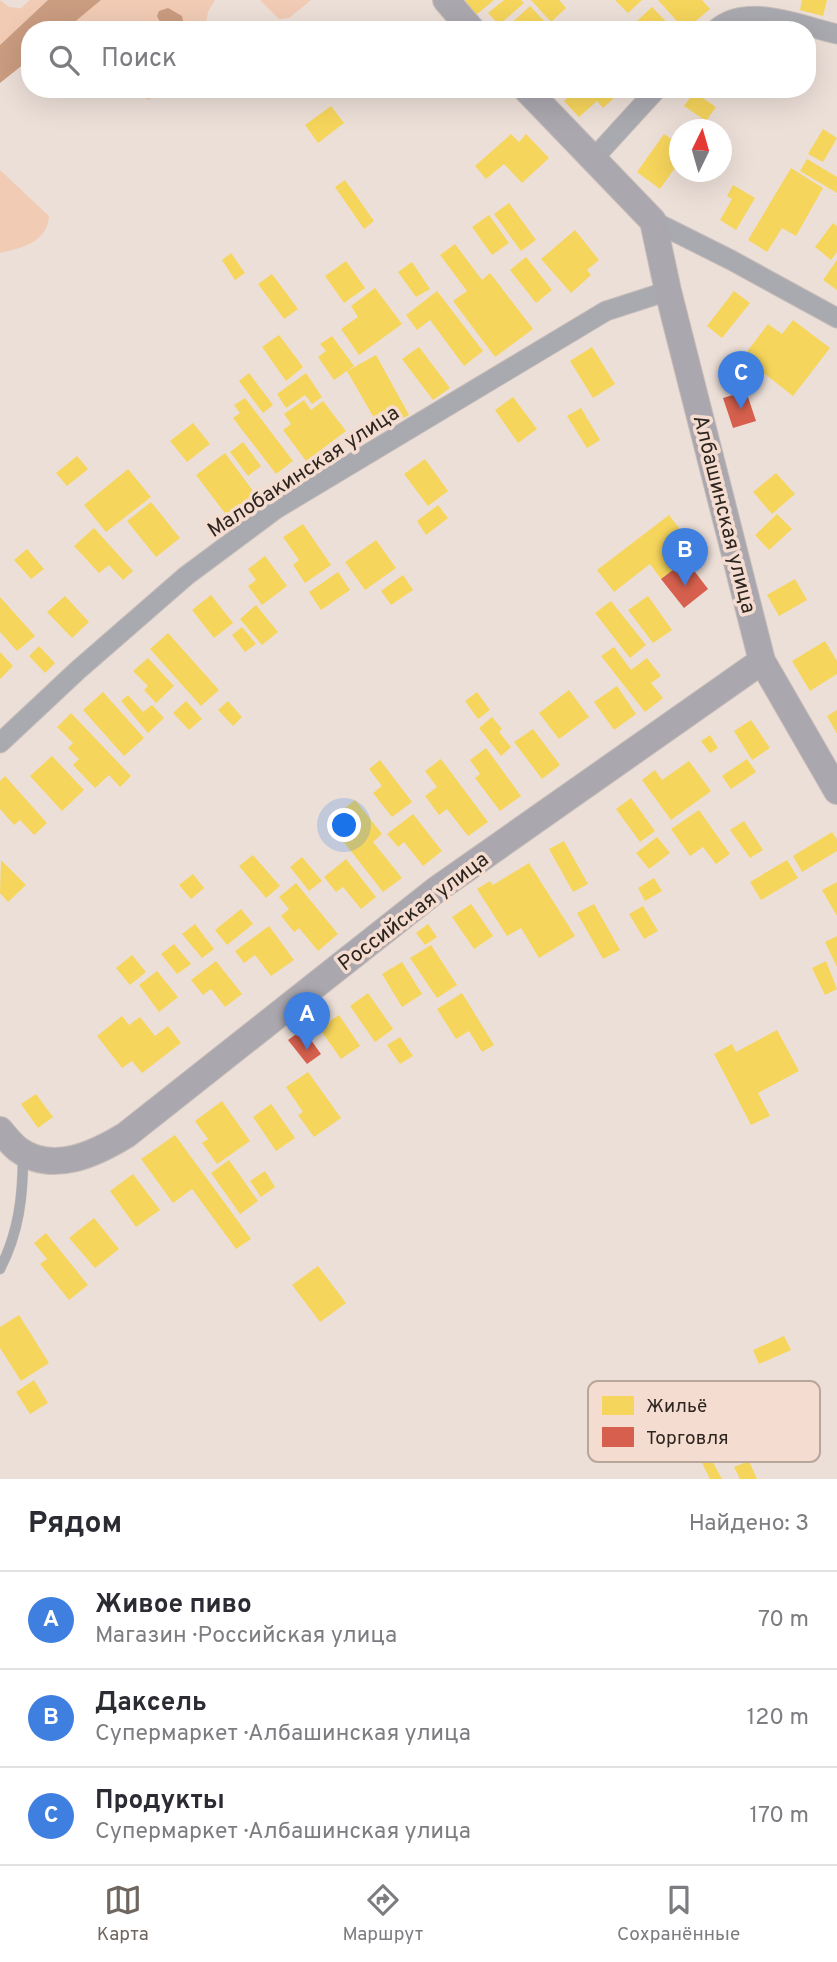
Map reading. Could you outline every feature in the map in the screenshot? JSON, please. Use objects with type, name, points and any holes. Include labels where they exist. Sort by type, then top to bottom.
[{"type":"street","points":[[446,0],[464,21]]},
{"type":"street","points":[[730,21],[737,17],[752,16],[781,21]]},
{"type":"street","points":[[816,29],[837,34]]},
{"type":"street","points":[[535,98],[653,221],[837,318]]},
{"type":"street","points":[[594,158],[649,98]]},
{"type":"street","name":"Албашинская улица","points":[[653,221],[668,291],[762,661],[837,791]]},
{"type":"street","name":"Малобакинская улица","points":[[0,743],[177,583],[276,509],[606,311],[668,291]]},
{"type":"street","name":"Российская улица","points":[[23,1152],[44,1161],[74,1159],[104,1149],[126,1135],[436,890],[762,661]]},
{"type":"street","points":[[0,1130],[23,1152]]},
{"type":"lane","points":[[0,1269],[12,1244],[20,1216],[23,1152]]},
{"type":"shaded area","points":[[0,0],[9,7],[21,8],[30,0],[48,0],[26,21],[21,21],[21,25],[0,45]]},
{"type":"shaded area","points":[[48,0],[101,0],[76,21],[26,21]]},
{"type":"shaded area","points":[[101,0],[215,0],[206,21],[76,21]]},
{"type":"shaded area","points":[[260,0],[311,0],[289,18],[279,19]]},
{"type":"shaded area","points":[[168,8],[182,16],[183,21],[160,21],[157,16],[159,11]]},
{"type":"shaded area","points":[[21,25],[21,66],[0,83],[0,45]]},
{"type":"shaded area","points":[[0,170],[49,216],[39,238],[25,246],[0,253]]},
{"type":"building: Жильё","points":[[465,0],[494,0],[476,15]]},
{"type":"building: Жильё","points":[[504,0],[521,0],[524,3],[504,21],[495,21],[488,13]]},
{"type":"building: Жильё","points":[[531,0],[559,0],[566,8],[550,21]]},
{"type":"building: Жильё","points":[[615,0],[642,0],[628,13]]},
{"type":"building: Жильё","points":[[658,0],[702,0],[710,9],[696,21],[677,21]]},
{"type":"building: Жильё","points":[[802,0],[827,0],[823,16],[800,10]]},
{"type":"building: Жильё","points":[[530,6],[544,21],[514,21]]},
{"type":"building: Жильё","points":[[652,7],[665,21],[637,21]]},
{"type":"building: Жильё","points":[[567,98],[614,98],[603,108],[597,101],[579,117],[564,101]]},
{"type":"building: Жильё","points":[[690,98],[703,98],[716,107],[707,119],[703,119],[684,106]]},
{"type":"building: Жильё","points":[[331,106],[344,123],[318,143],[305,125]]},
{"type":"building: Жильё","points":[[823,129],[837,138],[823,162],[808,154]]},
{"type":"building: Жильё","points":[[511,134],[519,142],[526,134],[549,158],[522,183],[504,164],[486,179],[475,166]]},
{"type":"building: Жильё","points":[[664,134],[669,137],[669,176],[660,189],[637,172]]},
{"type":"building: Жильё","points":[[807,159],[837,177],[837,193],[800,171]]},
{"type":"building: Жильё","points":[[791,168],[823,188],[796,236],[782,228],[767,252],[748,240]]},
{"type":"building: Жильё","points":[[345,180],[374,221],[364,229],[335,187]]},
{"type":"building: Жильё","points":[[733,185],[755,198],[736,230],[720,220],[732,199],[727,196]]},
{"type":"building: Жильё","points":[[509,203],[536,240],[521,251],[494,214]]},
{"type":"building: Жильё","points":[[489,215],[509,243],[492,255],[472,227]]},
{"type":"building: Жильё","points":[[833,223],[837,226],[837,252],[831,260],[815,247]]},
{"type":"building: Жильё","points":[[575,230],[599,260],[587,270],[591,275],[571,293],[541,259]]},
{"type":"building: Жильё","points":[[455,244],[482,280],[490,273],[533,329],[495,357],[453,301],[467,291],[440,255]]},
{"type":"building: Жильё","points":[[231,253],[245,273],[235,280],[222,260]]},
{"type":"building: Жильё","points":[[526,257],[552,290],[536,303],[510,270]]},
{"type":"building: Жильё","points":[[837,260],[837,290],[823,280]]},
{"type":"building: Жильё","points":[[346,261],[365,288],[344,303],[325,276]]},
{"type":"building: Жильё","points":[[412,262],[430,289],[416,297],[398,272]]},
{"type":"building: Жильё","points":[[272,274],[298,309],[284,319],[258,284]]},
{"type":"building: Жильё","points":[[375,288],[402,324],[359,355],[341,329],[358,317],[351,306]]},
{"type":"building: Жильё","points":[[437,291],[483,351],[464,366],[430,320],[417,330],[406,315]]},
{"type":"building: Жильё","points":[[734,291],[750,303],[722,338],[707,326]]},
{"type":"building: Жильё","points":[[793,320],[830,348],[793,396],[743,357],[768,324],[782,334]]},
{"type":"building: Жильё","points":[[279,335],[303,367],[286,381],[262,347]]},
{"type":"building: Жильё","points":[[332,336],[354,366],[334,380],[318,357],[326,351],[320,344]]},
{"type":"building: Жильё","points":[[419,347],[450,388],[433,400],[402,359]]},
{"type":"building: Жильё","points":[[592,347],[615,384],[593,398],[570,361]]},
{"type":"building: Жильё","points":[[376,355],[409,415],[388,426],[382,414],[374,418],[347,371]]},
{"type":"building: Жильё","points":[[249,373],[273,405],[263,413],[239,381]]},
{"type":"building: Жильё","points":[[306,373],[322,397],[312,404],[305,395],[286,408],[277,394]]},
{"type":"building: Жильё","points":[[513,397],[537,429],[518,443],[495,410]]},
{"type":"building: Жильё","points":[[245,398],[293,461],[276,474],[233,418],[240,413],[234,405]]},
{"type":"building: Жильё","points":[[304,400],[311,410],[323,401],[346,431],[306,461],[283,430],[291,424],[284,414]]},
{"type":"building: Жильё","points":[[581,408],[600,440],[587,448],[567,416]]},
{"type":"building: Жильё","points":[[193,423],[210,444],[187,462],[170,441]]},
{"type":"building: Жильё","points":[[243,442],[261,466],[248,476],[230,452]]},
{"type":"building: Жильё","points":[[225,453],[256,495],[227,516],[196,475]]},
{"type":"building: Жильё","points":[[77,456],[88,469],[67,486],[56,473]]},
{"type":"building: Жильё","points":[[425,459],[448,491],[428,506],[404,474]]},
{"type":"building: Жильё","points":[[128,469],[151,497],[106,532],[84,505]]},
{"type":"building: Жильё","points":[[776,473],[795,494],[772,514],[753,492]]},
{"type":"building: Жильё","points":[[151,502],[180,538],[156,557],[127,521]]},
{"type":"building: Жильё","points":[[438,505],[448,518],[426,535],[417,521]]},
{"type":"building: Жильё","points":[[777,514],[792,529],[769,550],[755,535]]},
{"type":"building: Жильё","points":[[669,515],[697,552],[661,579],[650,564],[614,592],[597,570]]},
{"type":"building: Жильё","points":[[303,524],[331,565],[305,583],[293,565],[299,560],[283,537]]},
{"type":"building: Жильё","points":[[94,528],[133,571],[123,580],[109,565],[99,573],[74,546]]},
{"type":"building: Жильё","points":[[376,540],[396,568],[365,590],[345,562]]},
{"type":"building: Жильё","points":[[27,549],[44,569],[31,579],[14,560]]},
{"type":"building: Жильё","points":[[265,556],[287,586],[262,605],[248,586],[256,580],[248,569]]},
{"type":"building: Жильё","points":[[338,572],[350,590],[321,610],[309,592]]},
{"type":"building: Жильё","points":[[403,575],[413,590],[391,605],[381,591]]},
{"type":"building: Жильё","points":[[795,579],[807,600],[779,616],[767,595]]},
{"type":"building: Жильё","points":[[211,595],[233,623],[214,638],[192,610]]},
{"type":"building: Жильё","points":[[65,596],[89,622],[72,638],[47,612]]},
{"type":"building: Жильё","points":[[648,596],[672,630],[653,643],[628,610]]},
{"type":"building: Жильё","points":[[0,597],[35,636],[17,651],[0,632]]},
{"type":"building: Жильё","points":[[611,601],[646,645],[630,658],[595,613]]},
{"type":"building: Жильё","points":[[256,605],[278,632],[262,645],[240,619]]},
{"type":"building: Жильё","points":[[242,627],[256,644],[245,652],[232,635]]},
{"type":"building: Жильё","points":[[168,633],[219,690],[201,706],[150,649]]},
{"type":"building: Жильё","points":[[825,641],[837,661],[837,674],[810,691],[792,661]]},
{"type":"building: Жильё","points":[[39,646],[55,663],[45,673],[29,656]]},
{"type":"building: Жильё","points":[[614,647],[631,670],[647,658],[661,676],[651,683],[663,698],[645,712],[601,656]]},
{"type":"building: Жильё","points":[[0,652],[13,666],[0,679]]},
{"type":"building: Жильё","points":[[148,658],[174,686],[156,703],[144,690],[148,686],[133,671]]},
{"type":"building: Жильё","points":[[617,686],[636,714],[614,730],[594,702]]},
{"type":"building: Жильё","points":[[569,690],[589,717],[559,739],[539,713]]},
{"type":"building: Жильё","points":[[103,692],[144,738],[124,756],[83,710]]},
{"type":"building: Жильё","points":[[477,692],[490,710],[478,719],[465,701]]},
{"type":"building: Жильё","points":[[128,695],[143,712],[152,705],[164,718],[148,733],[121,701]]},
{"type":"building: Жильё","points":[[186,701],[202,719],[189,730],[173,713]]},
{"type":"building: Жильё","points":[[228,701],[242,717],[233,726],[218,710]]},
{"type":"building: Жильё","points":[[837,710],[837,734],[827,716]]},
{"type":"building: Жильё","points":[[71,713],[131,776],[120,787],[109,775],[95,788],[73,765],[79,759],[68,748],[73,743],[57,727]]},
{"type":"building: Жильё","points":[[492,717],[502,729],[499,732],[511,747],[501,756],[479,728]]},
{"type":"building: Жильё","points":[[751,720],[770,748],[752,760],[734,731]]},
{"type":"building: Жильё","points":[[533,729],[560,765],[542,779],[514,742]]},
{"type":"building: Жильё","points":[[710,735],[718,748],[710,753],[701,741]]},
{"type":"building: Жильё","points":[[486,748],[521,796],[500,811],[475,778],[480,774],[470,760]]},
{"type":"building: Жильё","points":[[52,756],[84,790],[62,811],[30,776]]},
{"type":"building: Жильё","points":[[441,759],[488,822],[468,836],[447,809],[439,815],[425,796],[437,787],[425,771]]},
{"type":"building: Жильё","points":[[747,759],[756,772],[731,789],[722,776]]},
{"type":"building: Жильё","points":[[380,760],[412,802],[392,817],[373,793],[382,786],[369,769]]},
{"type":"building: Жильё","points":[[689,761],[711,791],[671,820],[642,780],[655,770],[662,780]]},
{"type":"building: Жильё","points":[[5,776],[47,823],[34,835],[20,820],[14,825],[0,809],[0,781]]},
{"type":"building: Жильё","points":[[631,798],[655,831],[640,842],[616,809]]},
{"type":"building: Жильё","points":[[355,800],[382,834],[373,842],[402,878],[383,892],[343,841],[351,835],[335,816]]},
{"type":"building: Жильё","points":[[699,810],[730,854],[716,864],[703,847],[690,856],[671,829]]},
{"type":"building: Жильё","points":[[413,814],[442,851],[423,866],[404,842],[398,847],[387,834]]},
{"type":"building: Жильё","points":[[744,821],[763,850],[750,858],[730,830]]},
{"type":"building: Жильё","points":[[832,832],[837,839],[837,851],[802,872],[793,856]]},
{"type":"building: Жильё","points":[[657,837],[670,853],[649,869],[636,853]]},
{"type":"building: Жильё","points":[[564,841],[588,884],[573,892],[549,849]]},
{"type":"building: Жильё","points":[[253,855],[280,886],[266,898],[239,866]]},
{"type":"building: Жильё","points":[[302,857],[322,881],[309,891],[290,867]]},
{"type":"building: Жильё","points":[[346,859],[376,897],[361,909],[343,887],[336,892],[324,877]]},
{"type":"building: Жильё","points":[[1,860],[26,885],[8,902],[0,893]]},
{"type":"building: Жильё","points":[[787,860],[798,878],[761,900],[750,882]]},
{"type":"building: Жильё","points":[[529,863],[575,936],[539,958],[521,928],[507,936],[477,889],[490,881],[493,885]]},
{"type":"building: Жильё","points":[[193,874],[204,888],[191,899],[179,885]]},
{"type":"building: Жильё","points":[[654,878],[662,891],[645,901],[638,888]]},
{"type":"building: Жильё","points":[[837,882],[837,916],[822,890]]},
{"type":"building: Жильё","points":[[296,883],[338,934],[318,951],[299,928],[294,932],[281,916],[289,909],[279,897]]},
{"type":"building: Жильё","points":[[471,904],[493,936],[474,949],[452,917]]},
{"type":"building: Жильё","points":[[594,904],[620,950],[603,959],[577,913]]},
{"type":"building: Жильё","points":[[643,906],[658,931],[644,939],[629,914]]},
{"type":"building: Жильё","points":[[241,909],[253,924],[227,945],[215,930]]},
{"type":"building: Жильё","points":[[195,924],[214,949],[202,958],[182,934]]},
{"type":"building: Жильё","points":[[428,924],[437,937],[425,945],[416,933]]},
{"type":"building: Жильё","points":[[269,926],[294,960],[271,976],[255,955],[244,963],[235,951]]},
{"type":"building: Жильё","points":[[837,936],[837,967],[825,942]]},
{"type":"building: Жильё","points":[[174,944],[191,964],[177,974],[161,954]]},
{"type":"building: Жильё","points":[[431,945],[457,985],[437,998],[410,958]]},
{"type":"building: Жильё","points":[[132,955],[146,972],[130,985],[116,968]]},
{"type":"building: Жильё","points":[[216,961],[242,994],[225,1007],[211,989],[203,995],[191,980]]},
{"type":"building: Жильё","points":[[826,961],[837,989],[825,995],[812,968]]},
{"type":"building: Жильё","points":[[402,962],[422,994],[402,1007],[382,974]]},
{"type":"building: Жильё","points":[[157,971],[178,997],[159,1012],[139,985]]},
{"type":"building: Жильё","points":[[368,993],[393,1029],[375,1042],[350,1006]]},
{"type":"building: Жильё","points":[[462,993],[494,1045],[482,1052],[469,1031],[456,1039],[437,1009]]},
{"type":"building: Жильё","points":[[339,1015],[360,1046],[341,1059],[319,1028]]},
{"type":"building: Жильё","points":[[122,1016],[129,1025],[140,1017],[155,1036],[168,1026],[181,1043],[142,1073],[132,1061],[122,1068],[97,1036]]},
{"type":"building: Жильё","points":[[777,1030],[799,1071],[758,1093],[770,1116],[751,1125],[714,1054],[732,1044],[736,1052]]},
{"type":"building: Жильё","points":[[400,1037],[413,1056],[400,1064],[387,1045]]},
{"type":"building: Жильё","points":[[308,1072],[341,1118],[314,1137],[298,1115],[303,1112],[286,1087]]},
{"type":"building: Жильё","points":[[36,1094],[53,1117],[38,1128],[21,1104]]},
{"type":"building: Жильё","points":[[222,1101],[250,1141],[217,1164],[202,1143],[208,1139],[195,1121]]},
{"type":"building: Жильё","points":[[271,1104],[295,1138],[276,1151],[253,1117]]},
{"type":"building: Жильё","points":[[175,1135],[251,1239],[236,1249],[192,1189],[173,1203],[141,1159]]},
{"type":"building: Жильё","points":[[229,1160],[258,1201],[240,1214],[211,1173]]},
{"type":"building: Жильё","points":[[265,1171],[275,1187],[261,1197],[250,1181]]},
{"type":"building: Жильё","points":[[133,1174],[160,1210],[136,1227],[110,1191]]},
{"type":"building: Жильё","points":[[94,1218],[119,1249],[95,1268],[69,1238]]},
{"type":"building: Жильё","points":[[46,1233],[88,1285],[69,1300],[40,1264],[47,1259],[34,1243]]},
{"type":"building: Жильё","points":[[318,1266],[346,1303],[320,1322],[292,1285]]},
{"type":"building: Жильё","points":[[19,1315],[49,1363],[21,1381],[0,1348],[0,1327]]},
{"type":"building: Жильё","points":[[784,1336],[791,1350],[759,1364],[753,1350]]},
{"type":"building: Жильё","points":[[34,1380],[48,1403],[30,1414],[16,1392]]},
{"type":"building: Жильё","points":[[713,1462],[722,1479],[710,1479],[702,1463]]},
{"type":"building: Жильё","points":[[749,1462],[757,1479],[740,1479],[734,1467]]},
{"type":"building: Торговля","points":[[746,391],[756,421],[733,428],[723,398]]},
{"type":"building: Торговля","points":[[686,560],[708,589],[684,608],[661,579]]},
{"type":"building: Торговля","points":[[303,1029],[321,1054],[307,1064],[288,1040]]},
{"type":"place","name":"Продукты","points":[[741,409]]},
{"type":"place","name":"Даксель","points":[[685,586]]},
{"type":"place","name":"Живое пиво","points":[[307,1050]]}]
